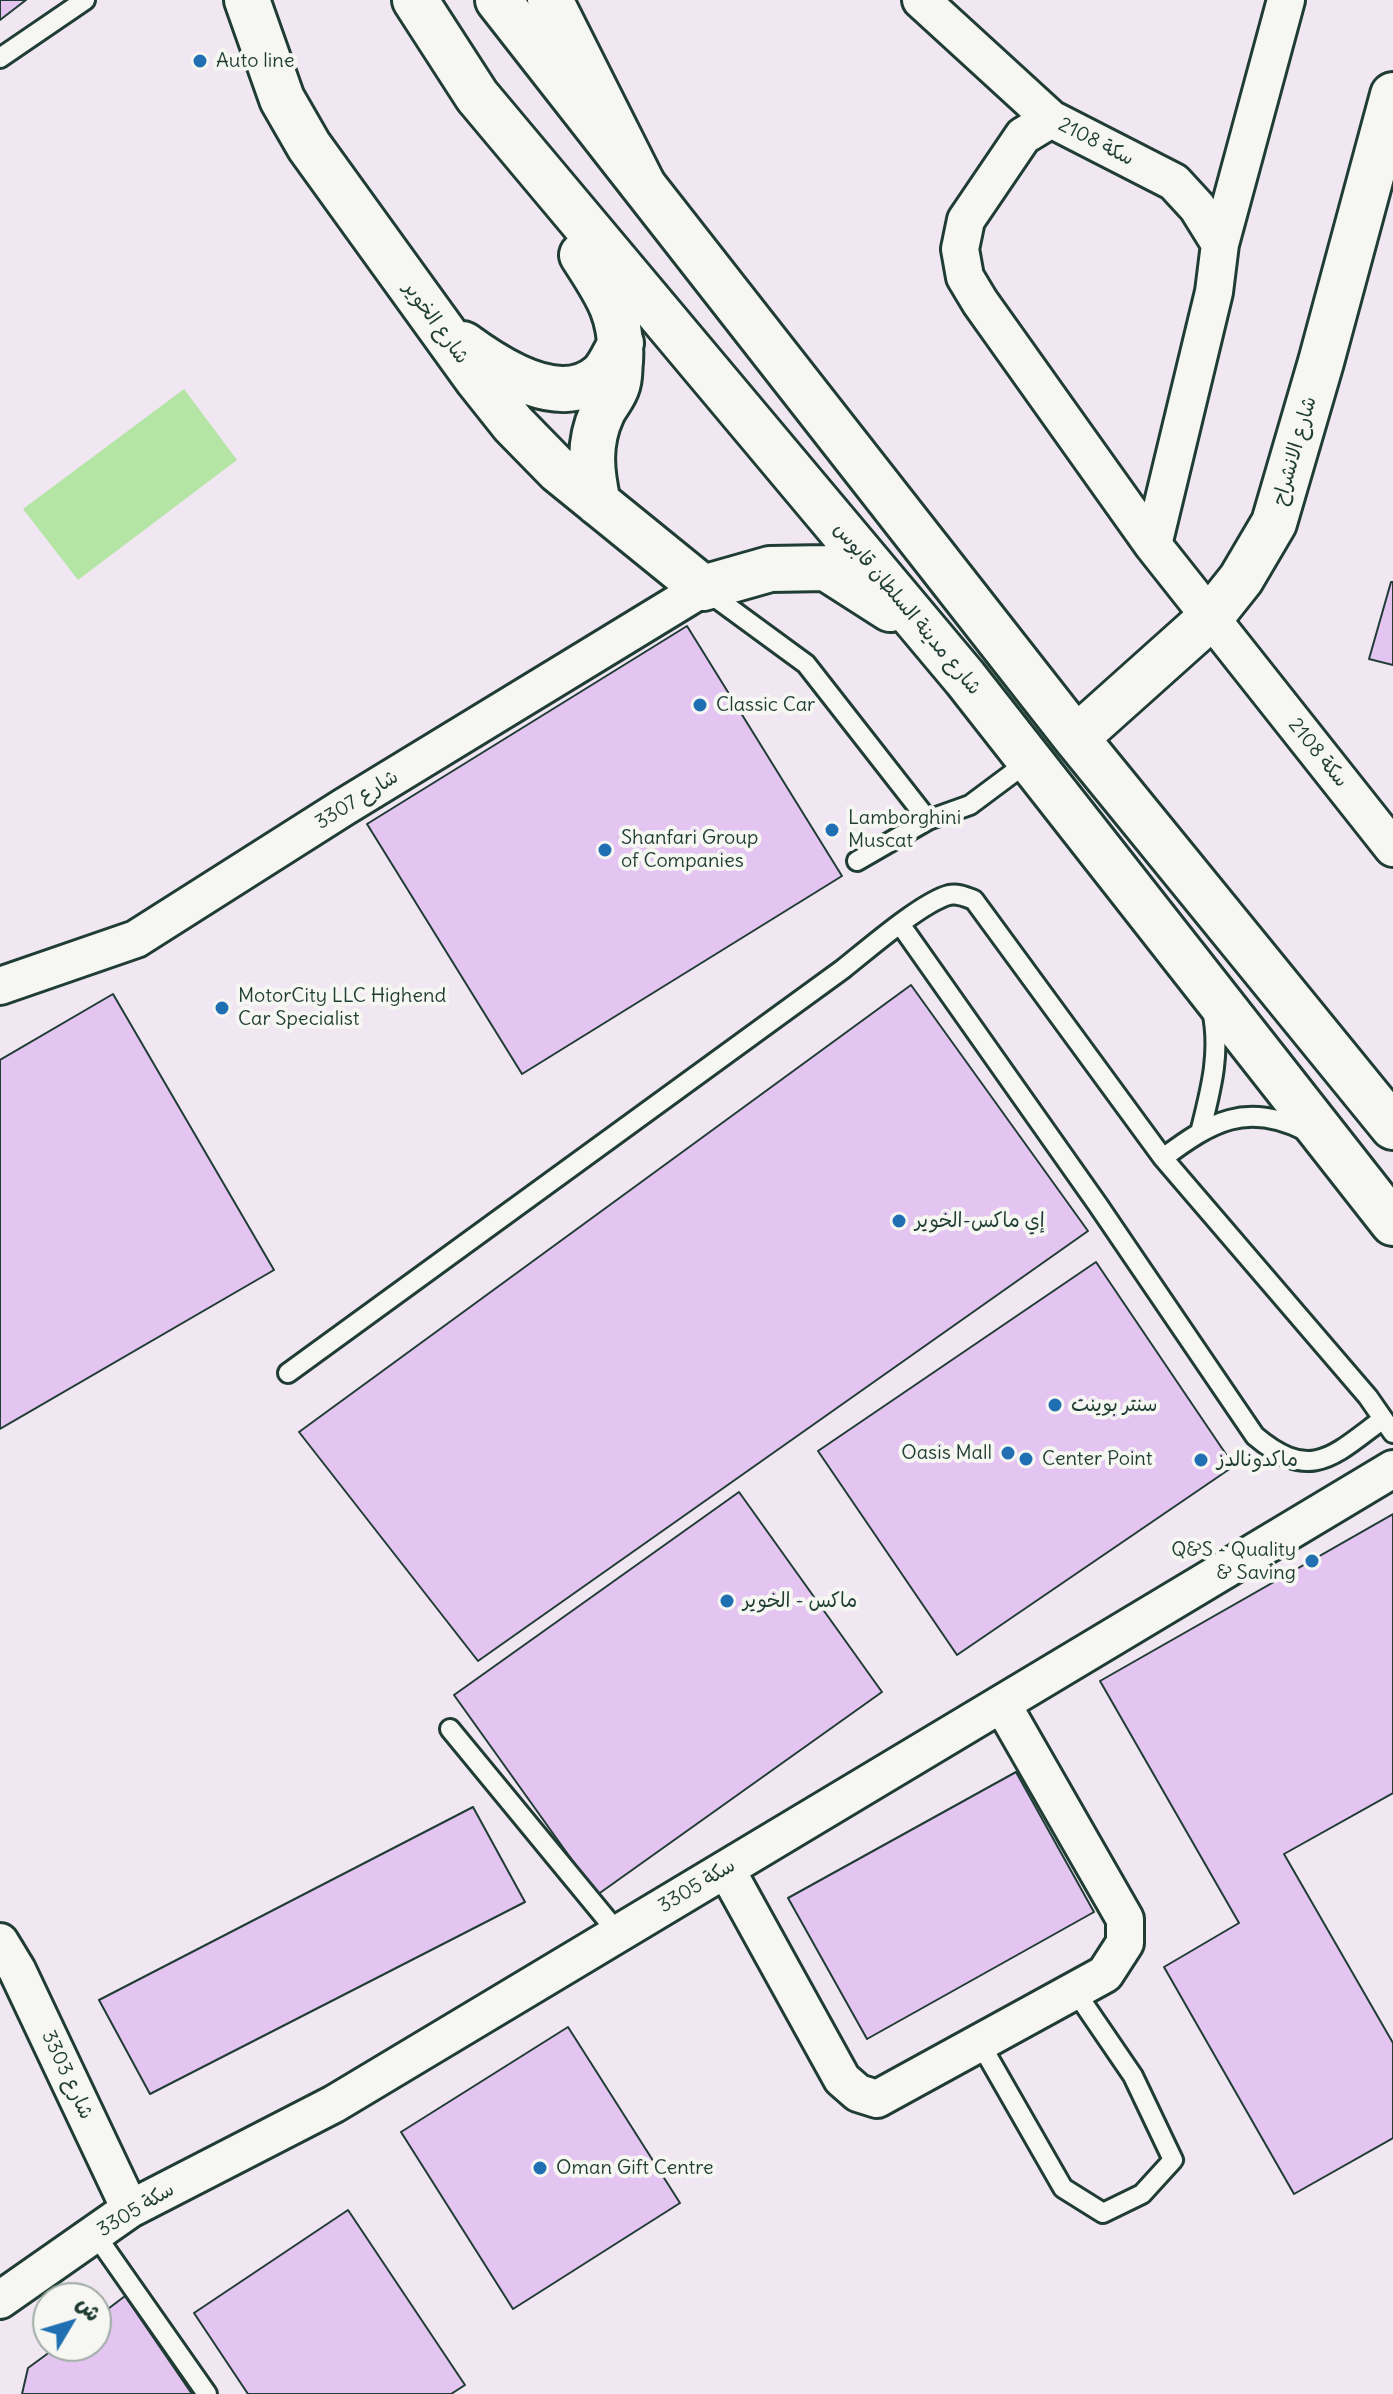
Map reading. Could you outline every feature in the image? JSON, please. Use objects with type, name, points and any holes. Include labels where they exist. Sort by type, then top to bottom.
[{"type":"main road","name":"شارع الخوير","points":[[247,0],[282,99],[309,146],[436,324],[513,424],[559,471],[703,588]]},
{"type":"main road","name":"شارع مدينة السلطان قابوس","points":[[415,0],[477,96],[965,678],[1393,1223]]},
{"type":"main road","points":[[498,0],[1076,738],[1393,1127]]},
{"type":"main road","points":[[550,0],[642,183]]},
{"type":"main road","name":"شارع الانشراح","points":[[1076,738],[1210,618],[1241,579],[1274,523],[1393,95]]},
{"type":"main road","points":[[477,96],[608,294],[617,317],[621,343],[618,384],[601,414],[593,440],[591,473],[598,503]]},
{"type":"main road","points":[[436,324],[516,377],[547,389],[578,387],[601,375],[621,343]]},
{"type":"main road","points":[[703,588],[770,569],[826,568],[882,602],[965,678]]},
{"type":"street","points":[[921,0],[1051,119]]},
{"type":"street","points":[[1153,545],[1214,292],[1220,244],[1286,0]]},
{"type":"street","name":"سكة 2108","points":[[1220,244],[1197,207],[1174,182],[1051,119],[1023,136],[966,220],[960,249],[965,277],[980,302],[1153,545],[1393,848]]},
{"type":"street","name":"3307 شارع","points":[[0,986],[136,939],[344,807],[703,588]]},
{"type":"street","name":"3305 سكة","points":[[0,2300],[130,2209],[334,2104],[1393,1469]]},
{"type":"street","points":[[726,1869],[842,2079],[858,2093],[877,2099],[1105,1974],[1125,1943],[1125,1919],[1002,1704]]},
{"type":"street","name":"3303 شارع","points":[[0,1942],[17,1970],[130,2209]]},
{"type":"lane","points":[[0,58],[85,0]]},
{"type":"lane","points":[[703,588],[806,664],[928,820]]},
{"type":"lane","points":[[857,861],[928,820],[970,805],[1029,761]]},
{"type":"lane","points":[[288,1373],[843,969],[900,924],[949,895],[961,895],[974,900],[1163,1158],[1368,1397],[1388,1426],[1309,1463],[1288,1459],[1255,1436],[1098,1205],[900,924]]},
{"type":"lane","points":[[1201,1129],[1217,1060],[1216,1027],[1207,986]]},
{"type":"lane","points":[[1163,1158],[1201,1129],[1239,1116],[1263,1117],[1295,1125],[1330,1143]]},
{"type":"lane","points":[[450,1729],[618,1933]]},
{"type":"lane","points":[[980,2043],[1063,2188],[1103,2213],[1142,2194],[1173,2160],[1133,2076],[1075,1991]]},
{"type":"lane","points":[[95,2234],[207,2394]]},
{"type":"green space","points":[[184,389],[237,460],[78,580],[23,509]]},
{"type":"building","points":[[0,0],[26,0],[0,20]]},
{"type":"building","points":[[1393,582],[1393,665],[1369,659]]},
{"type":"building","name":"Shanfari Group of Companies","points":[[687,626],[842,876],[522,1074],[367,824]]},
{"type":"building","points":[[911,985],[1088,1231],[478,1661],[299,1432]]},
{"type":"building","points":[[113,994],[274,1270],[0,1429],[0,1060]]},
{"type":"building","name":"Center Point","points":[[1096,1262],[1234,1466],[957,1655],[818,1451]]},
{"type":"building","points":[[739,1492],[882,1692],[597,1895],[454,1695]]},
{"type":"building","points":[[1393,1514],[1393,1793],[1284,1854],[1393,2043],[1393,2138],[1294,2194],[1164,1967],[1239,1923],[1100,1681]]},
{"type":"building","points":[[1016,1772],[1094,1912],[867,2039],[788,1898]]},
{"type":"building","points":[[473,1807],[525,1902],[150,2094],[99,2000]]},
{"type":"building","name":"Oman Gift Centre","points":[[568,2027],[680,2203],[513,2309],[401,2132]]},
{"type":"building","points":[[348,2210],[465,2385],[451,2394],[248,2394],[194,2313]]},
{"type":"building","points":[[125,2296],[192,2394],[22,2394],[28,2368],[36,2362],[112,2362],[112,2306]]},
{"type":"place","name":"Auto line","points":[[200,61]]},
{"type":"place","name":"Classic Car","points":[[700,705]]},
{"type":"place","name":"Lamborghini Muscat","points":[[832,830]]},
{"type":"place","name":"Shanfari Group of Companies","points":[[605,850]]},
{"type":"place","name":"MotorCity LLC Highend Car Specialist","points":[[222,1008]]},
{"type":"place","name":"إي ماكس-الخوير","points":[[899,1221]]},
{"type":"place","name":"سنتر بوينت","points":[[1055,1405]]},
{"type":"place","name":"Oasis Mall","points":[[1008,1453]]},
{"type":"place","name":"Center Point","points":[[1026,1459]]},
{"type":"place","name":"ماكدونالدز","points":[[1201,1460]]},
{"type":"place","name":"Q&S - Quality & Saving","points":[[1312,1561]]},
{"type":"place","name":"ماكس - الخوير","points":[[727,1601]]},
{"type":"place","name":"Oman Gift Centre","points":[[540,2168]]}]
